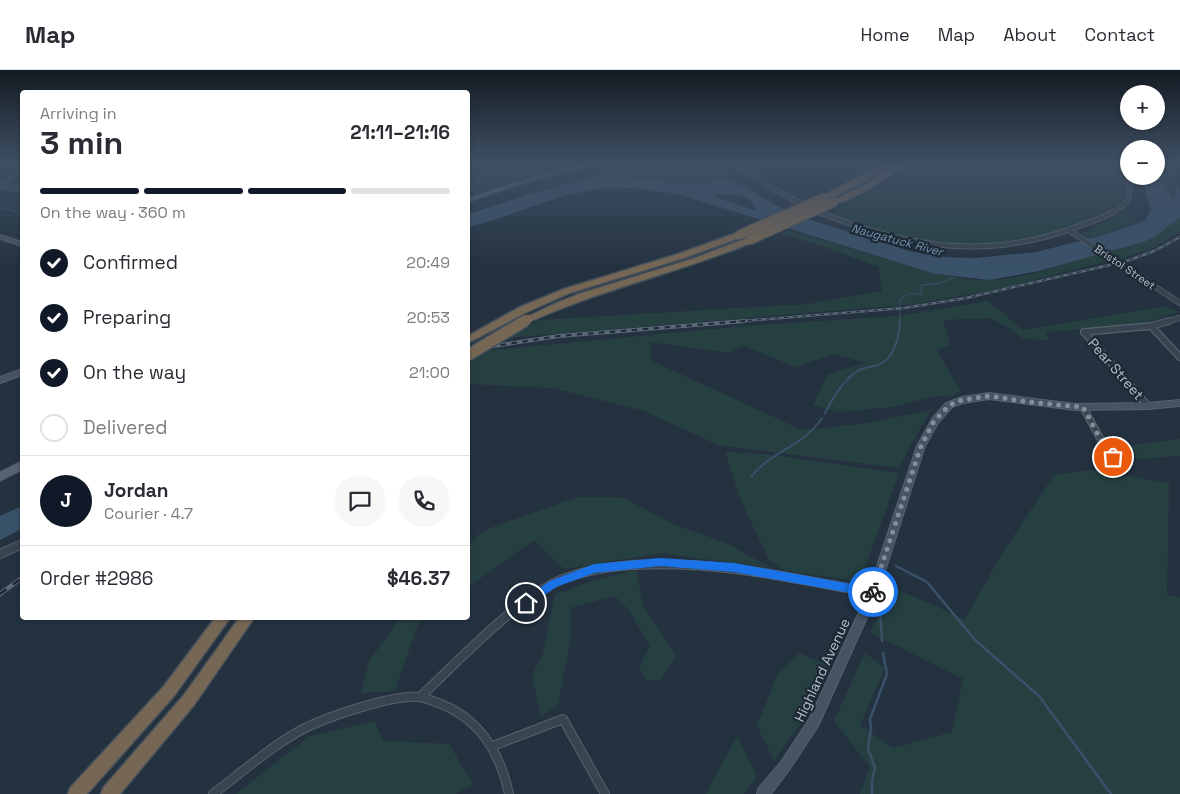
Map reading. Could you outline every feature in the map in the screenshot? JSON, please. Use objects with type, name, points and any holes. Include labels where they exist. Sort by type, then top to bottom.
[{"type":"highway","points":[[470,339],[496,323],[566,291],[692,253],[739,235],[821,199]]},
{"type":"highway","points":[[470,354],[528,320],[575,299],[700,260],[750,240],[841,199]]},
{"type":"highway","points":[[76,794],[169,691],[222,620]]},
{"type":"highway","points":[[109,794],[189,700],[246,620]]},
{"type":"main road","points":[[0,236],[20,243]]},
{"type":"main road","points":[[0,380],[20,373]]},
{"type":"main road","name":"Highland Avenue","points":[[762,794],[785,766],[814,722],[873,593],[921,446],[934,421],[950,405],[962,400],[989,396],[1083,407],[1148,406],[1180,403]]},
{"type":"main road","points":[[0,476],[20,466]]},
{"type":"street","points":[[793,199],[868,231],[906,241],[960,248],[996,248],[1043,240],[1070,230],[1125,204],[1127,199]]},
{"type":"street","name":"Bristol Street","points":[[1070,230],[1180,303]]},
{"type":"street","points":[[1180,318],[1151,326],[1180,357]]},
{"type":"street","name":"Pear Street","points":[[1148,406],[1084,332],[1151,326]]},
{"type":"street","points":[[1083,407],[1107,451],[1119,462]]},
{"type":"street","points":[[0,554],[20,545]]},
{"type":"street","points":[[420,697],[512,613],[553,584],[594,569],[660,562],[734,567],[873,593]]},
{"type":"street","points":[[213,794],[290,736],[330,717],[382,702],[420,697],[449,706],[471,720],[483,732],[493,746],[506,774],[509,794]]},
{"type":"street","points":[[493,746],[563,719],[605,794]]},
{"type":"green space","points":[[857,199],[1121,199],[1121,203],[1057,232],[1021,241],[993,244],[965,245],[938,242],[911,237],[831,213]]},
{"type":"green space","points":[[1122,213],[1141,222],[1089,239],[1082,234]]},
{"type":"green space","points":[[1180,217],[1180,231],[1153,248],[1118,260],[1107,252],[1156,236]]},
{"type":"green space","points":[[789,230],[935,274],[969,279],[990,280],[1017,277],[1096,254],[1109,261],[995,290],[915,304],[507,338],[539,320],[808,304],[882,291],[878,267],[781,233]]},
{"type":"green space","points":[[988,301],[1023,330],[1165,306],[1178,312],[1143,324],[1046,332],[1048,340],[1024,339],[990,318],[943,320],[950,345],[937,350],[960,391],[950,397],[936,396],[893,407],[838,412],[813,405],[828,374],[865,363],[834,354],[795,367],[743,345],[729,353],[650,342],[652,361],[802,430],[861,424],[931,410],[898,468],[718,445],[644,411],[553,388],[470,384],[470,361],[483,351],[745,326],[897,316]]},
{"type":"green space","points":[[1180,439],[1180,456],[1137,459],[1125,446]]},
{"type":"green space","points":[[725,452],[765,454],[899,473],[860,581],[785,571],[769,560],[741,501]]},
{"type":"green space","points":[[1091,470],[1169,483],[1167,595],[1180,597],[1180,794],[860,794],[870,767],[834,721],[865,653],[885,668],[860,725],[893,748],[952,732],[963,679],[870,632],[881,612],[891,587],[965,619],[1003,552],[1054,475]]},
{"type":"green space","points":[[578,497],[624,498],[675,525],[726,543],[772,568],[660,553],[564,569],[534,540],[470,586],[470,543],[485,530]]},
{"type":"green space","points":[[636,570],[643,605],[676,656],[660,681],[646,679],[639,667],[650,646],[629,610],[615,596],[570,608],[570,642],[558,704],[541,717],[532,675],[543,654],[555,595],[595,580]]},
{"type":"green space","points":[[400,620],[421,620],[395,691],[361,693],[369,661]]},
{"type":"green space","points":[[799,653],[830,666],[811,710],[774,760],[757,726],[778,673]]},
{"type":"green space","points":[[375,721],[383,741],[449,744],[473,784],[456,794],[236,794],[310,736]]},
{"type":"green space","points":[[737,736],[757,776],[744,794],[706,794]]},
{"type":"water","points":[[515,199],[554,199],[485,223],[470,227],[470,213]]},
{"type":"water","points":[[693,199],[720,199],[758,211],[753,206],[752,201],[748,199],[765,199],[785,210],[811,220],[909,251],[942,257],[975,258],[1036,252],[1104,235],[1144,221],[1151,211],[1148,199],[1180,199],[1180,217],[1156,236],[1146,241],[1039,271],[990,280],[935,274]]},
{"type":"water","points":[[20,507],[20,530],[0,540],[0,516]]},
{"type":"waterway","points":[[0,207],[18,212],[20,214]]},
{"type":"waterway","points":[[900,306],[900,299],[908,294],[921,294],[921,285],[941,283],[955,277]]},
{"type":"waterway","points":[[900,310],[900,321]]},
{"type":"waterway","points":[[825,413],[838,391],[851,376],[858,370],[878,365],[888,358],[897,340],[900,321]]},
{"type":"waterway","points":[[751,477],[768,461],[805,436],[822,418]]},
{"type":"waterway","points":[[896,566],[927,582],[975,640],[1039,696],[1111,794]]},
{"type":"waterway","points":[[876,606],[880,609],[882,641]]},
{"type":"waterway","points":[[872,794],[872,780],[875,768],[868,749],[871,728],[870,719],[887,674],[883,653]]},
{"type":"railway","points":[[730,322],[904,308],[966,298],[1127,261],[1154,251],[1180,237]]},
{"type":"railway","points":[[470,350],[559,336],[745,321]]},
{"type":"railway","points":[[0,594],[20,579]]},
{"type":"way so far","points":[[873,592],[921,446],[934,421],[950,405],[978,396],[989,396],[1075,408],[1083,407],[1107,451],[1113,457]]},
{"type":"route","points":[[526,603],[553,584],[594,569],[660,562],[734,567],[873,592]]},
{"type":"water label","name":"Naugatuck River","points":[[897,240]]}]
